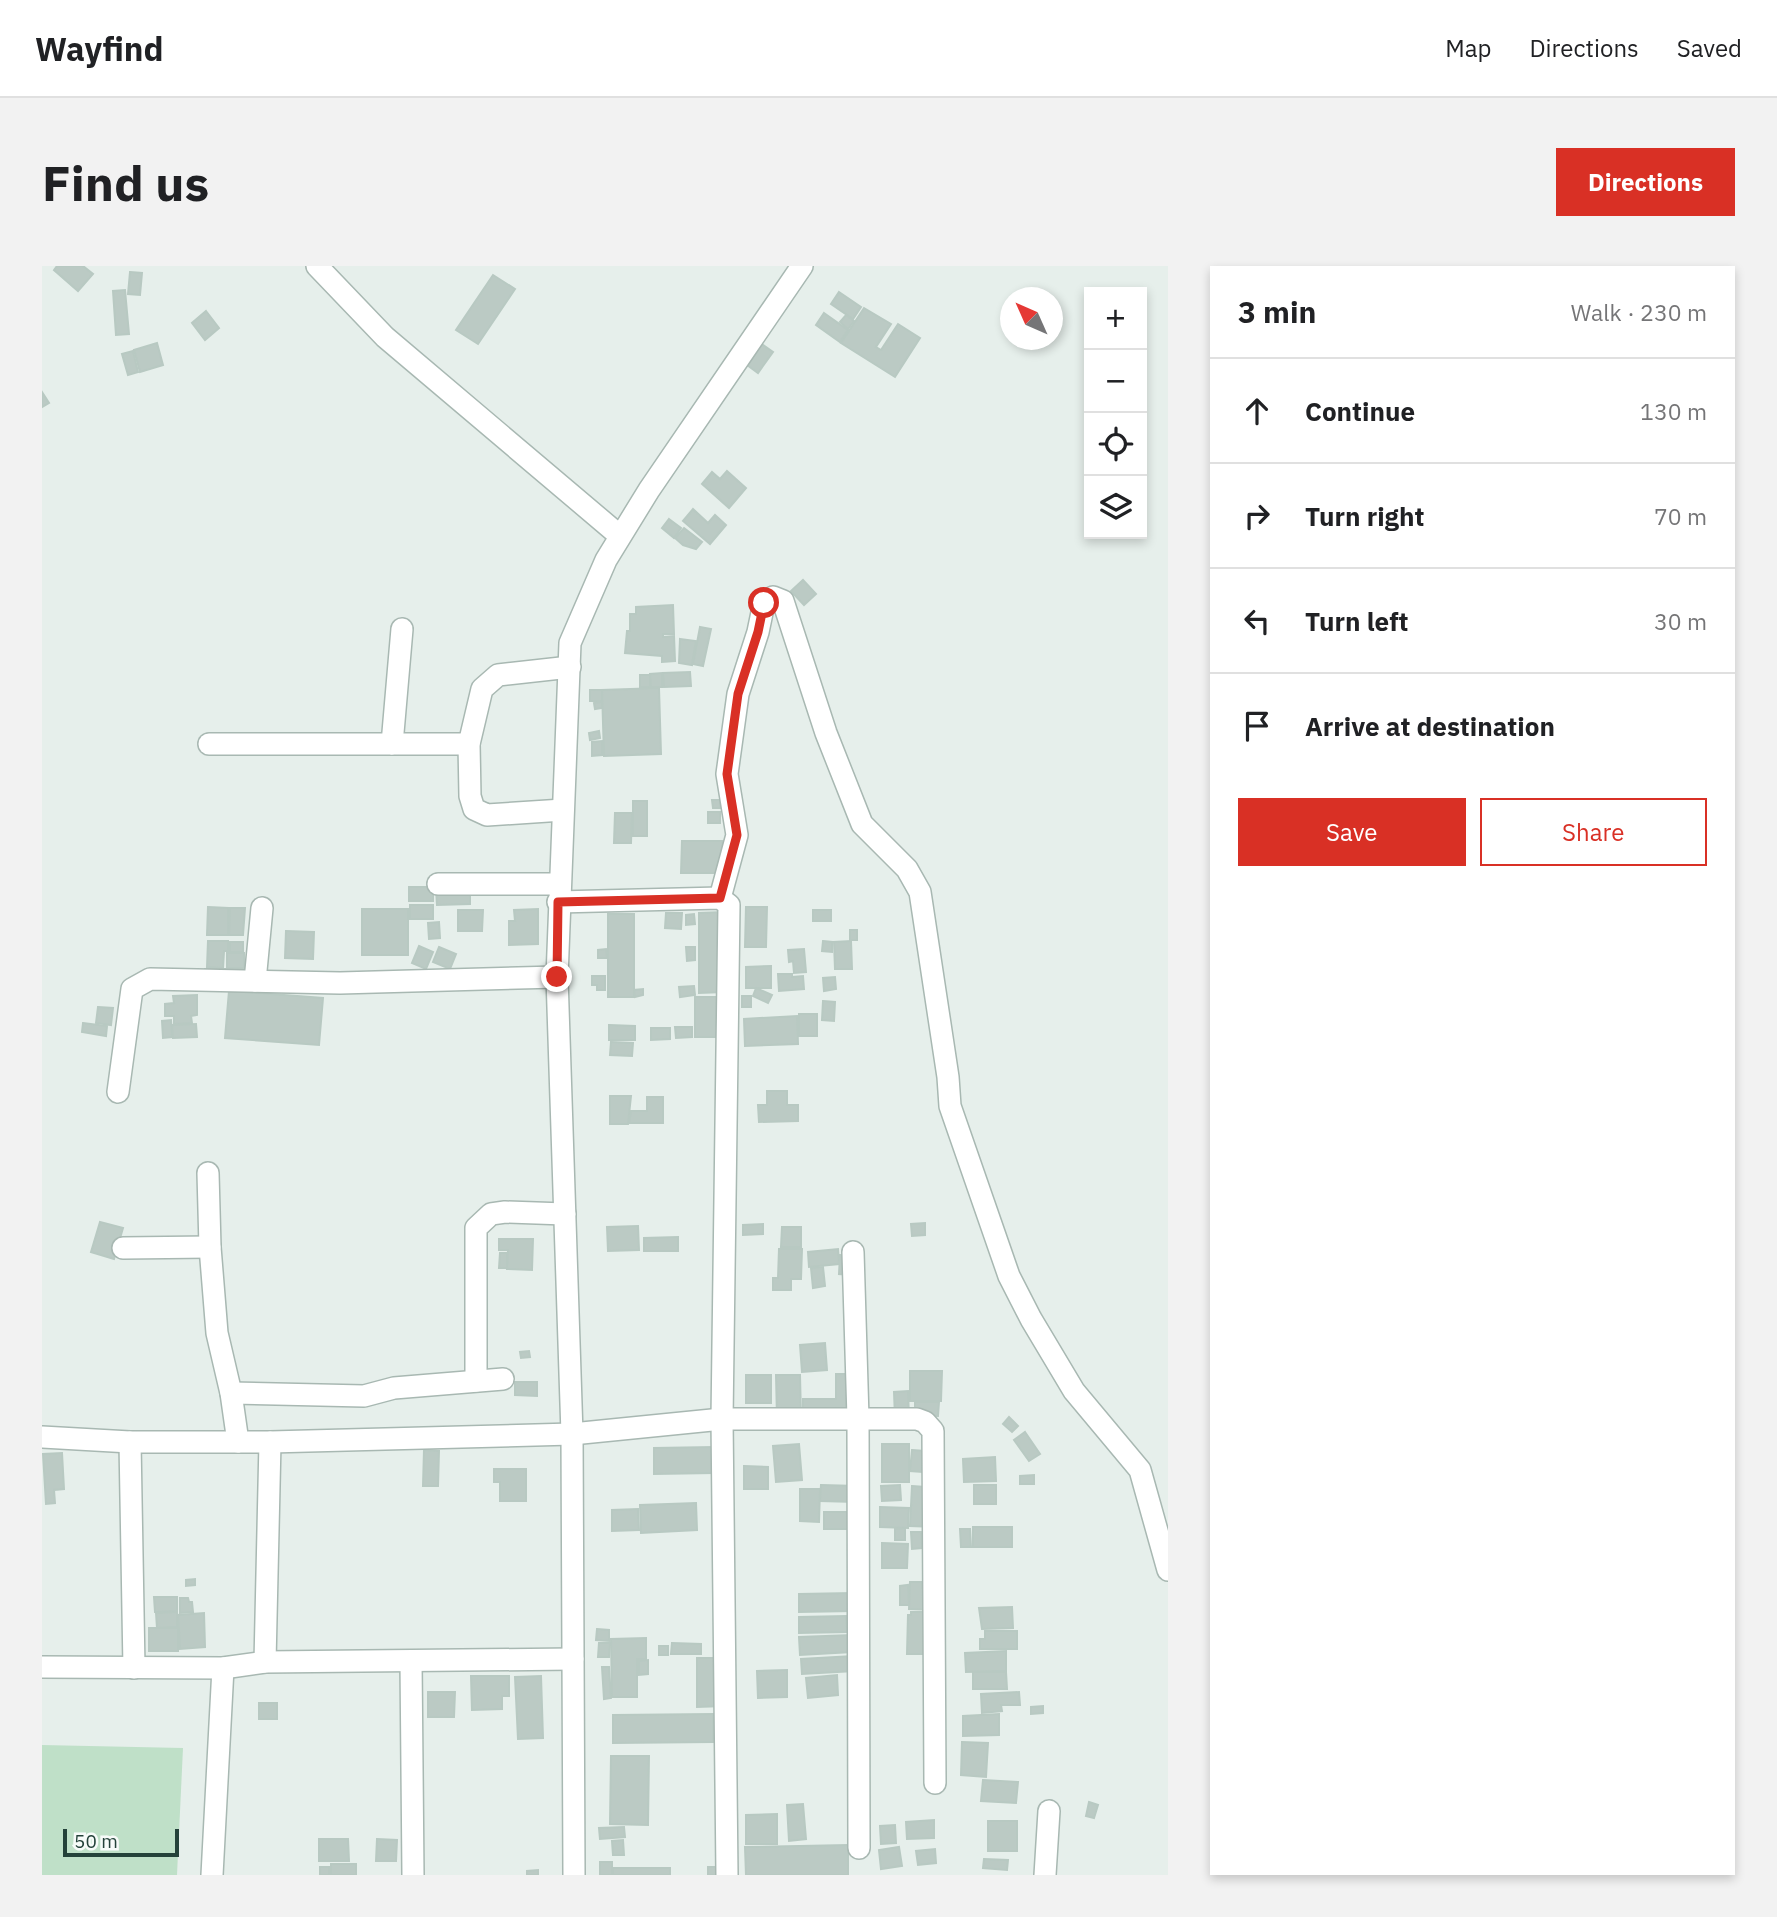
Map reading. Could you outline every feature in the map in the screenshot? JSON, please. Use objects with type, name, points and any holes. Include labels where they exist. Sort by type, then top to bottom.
[{"type":"street","points":[[317,266],[386,337],[620,536]]},
{"type":"street","points":[[574,1875],[572,1434],[557,977],[570,643],[606,560],[620,536],[649,489],[802,266]]},
{"type":"street","points":[[720,898],[737,835],[727,774],[738,694],[758,632],[764,603],[773,597],[783,601],[826,733],[862,824],[907,869],[919,892],[948,1077],[950,1106],[1009,1276],[1074,1391],[1140,1470],[1168,1570]]},
{"type":"street","points":[[392,744],[402,629]]},
{"type":"street","points":[[564,810],[487,815],[474,809],[470,796],[469,744],[482,689],[498,675],[570,667]]},
{"type":"street","points":[[209,744],[469,744]]},
{"type":"street","points":[[438,884],[559,893],[720,898],[729,905],[722,1419],[727,1875]]},
{"type":"street","points":[[255,981],[262,908]]},
{"type":"street","points":[[118,1092],[132,989],[150,979],[340,983],[557,977]]},
{"type":"street","points":[[208,1173],[210,1247],[217,1333],[232,1393],[237,1442]]},
{"type":"street","points":[[476,1381],[476,1228],[491,1214],[565,1214]]},
{"type":"street","points":[[123,1248],[210,1247]]},
{"type":"street","points":[[853,1252],[858,1418],[859,1848]]},
{"type":"street","points":[[232,1393],[365,1396],[394,1388],[503,1379]]},
{"type":"street","points":[[42,1437],[130,1442],[270,1442],[572,1434],[722,1419],[858,1418],[917,1419],[925,1422],[933,1430],[935,1783]]},
{"type":"street","points":[[130,1442],[134,1668]]},
{"type":"street","points":[[265,1662],[270,1442]]},
{"type":"street","points":[[42,1667],[223,1668],[265,1662],[573,1659]]},
{"type":"street","points":[[411,1661],[413,1875]]},
{"type":"street","points":[[212,1875],[223,1668]]},
{"type":"street","points":[[1045,1875],[1049,1811]]},
{"type":"green space","points":[[42,1745],[183,1748],[177,1875],[42,1875]]},
{"type":"building","points":[[57,266],[83,266],[93,274],[78,291],[54,270]]},
{"type":"building","points":[[130,272],[142,273],[140,295],[128,294]]},
{"type":"building","points":[[493,275],[515,289],[478,344],[456,330]]},
{"type":"building","points":[[125,290],[129,334],[116,335],[113,291]]},
{"type":"building","points":[[839,292],[861,307],[853,319],[831,304]]},
{"type":"building","points":[[864,308],[891,324],[876,347],[881,350],[898,324],[920,338],[895,377],[841,343]]},
{"type":"building","points":[[206,311],[219,328],[205,340],[192,323]]},
{"type":"building","points":[[824,313],[848,330],[840,342],[816,325]]},
{"type":"building","points":[[846,315],[854,321],[848,329],[840,322]]},
{"type":"building","points":[[746,333],[773,352],[758,373],[731,353]]},
{"type":"building","points":[[157,343],[163,365],[140,372],[134,350]]},
{"type":"building","points":[[133,351],[138,372],[128,375],[122,354]]},
{"type":"building","points":[[42,392],[49,403],[42,407]]},
{"type":"building","points":[[727,471],[746,488],[729,508],[702,484],[712,472],[720,479]]},
{"type":"building","points":[[693,509],[708,523],[715,515],[726,525],[710,544],[683,521]]},
{"type":"building","points":[[669,519],[681,528],[674,538],[662,528]]},
{"type":"building","points":[[684,528],[702,542],[696,549],[683,545],[675,538]]},
{"type":"building","points":[[803,580],[816,594],[804,605],[791,591]]},
{"type":"building","points":[[673,605],[674,634],[663,634],[663,637],[674,636],[675,661],[662,662],[662,656],[625,653],[627,631],[630,631],[630,614],[636,614],[636,607]]},
{"type":"building","points":[[700,627],[711,629],[703,666],[693,664]]},
{"type":"building","points":[[680,639],[696,641],[692,665],[679,663]]},
{"type":"building","points":[[690,672],[691,686],[664,687],[663,673]]},
{"type":"building","points":[[662,673],[662,687],[651,687],[650,674]]},
{"type":"building","points":[[640,675],[650,675],[650,687],[640,687]]},
{"type":"building","points":[[659,688],[661,754],[604,756],[602,690]]},
{"type":"building","points":[[590,690],[602,690],[602,701],[590,701]]},
{"type":"building","points":[[602,702],[602,708],[595,709],[594,703]]},
{"type":"building","points":[[599,731],[600,738],[590,740],[589,733]]},
{"type":"building","points":[[602,741],[602,755],[592,756],[592,742]]},
{"type":"building","points":[[712,800],[720,800],[720,808],[713,808]]},
{"type":"building","points":[[633,801],[647,801],[647,836],[633,836]]},
{"type":"building","points":[[708,812],[720,812],[720,823],[708,823]]},
{"type":"building","points":[[615,813],[632,813],[631,843],[614,843]]},
{"type":"building","points":[[682,841],[722,841],[722,873],[681,873]]},
{"type":"building","points":[[409,887],[433,887],[433,901],[409,901]]},
{"type":"building","points":[[470,887],[470,904],[437,905],[436,888]]},
{"type":"building","points":[[410,905],[433,905],[433,919],[410,919]]},
{"type":"building","points":[[208,907],[228,908],[228,935],[207,935]]},
{"type":"building","points":[[746,907],[767,907],[766,947],[745,947]]},
{"type":"building","points":[[230,908],[245,908],[243,935],[229,935]]},
{"type":"building","points":[[362,909],[408,909],[408,955],[362,955]]},
{"type":"building","points":[[538,909],[538,944],[509,945],[509,921],[515,921],[514,910]]},
{"type":"building","points":[[458,910],[483,910],[482,931],[458,931]]},
{"type":"building","points":[[813,910],[831,910],[831,921],[813,921]]},
{"type":"building","points":[[724,912],[724,992],[699,993],[699,913]]},
{"type":"building","points":[[666,913],[682,913],[681,929],[665,928]]},
{"type":"building","points":[[608,914],[634,914],[634,997],[608,997]]},
{"type":"building","points":[[694,914],[695,924],[686,925],[686,915]]},
{"type":"building","points":[[439,922],[440,938],[429,939],[428,923]]},
{"type":"building","points":[[850,930],[857,930],[857,940],[850,940]]},
{"type":"building","points":[[286,931],[314,932],[313,959],[285,958]]},
{"type":"building","points":[[208,941],[228,941],[228,951],[224,951],[223,968],[207,967]]},
{"type":"building","points":[[823,941],[832,942],[832,952],[822,951]]},
{"type":"building","points":[[851,941],[852,969],[835,969],[834,942]]},
{"type":"building","points":[[230,942],[243,942],[243,952],[230,952]]},
{"type":"building","points":[[419,946],[433,952],[426,969],[412,963]]},
{"type":"building","points":[[439,947],[456,954],[450,969],[433,962]]},
{"type":"building","points":[[686,947],[695,947],[695,960],[687,961]]},
{"type":"building","points":[[606,949],[607,958],[598,958],[598,950]]},
{"type":"building","points":[[804,949],[806,972],[794,973],[788,950]]},
{"type":"building","points":[[227,953],[244,953],[244,968],[227,968]]},
{"type":"building","points":[[771,966],[771,988],[746,988],[746,967]]},
{"type":"building","points":[[205,969],[244,969],[244,975],[205,975]]},
{"type":"building","points":[[778,974],[803,976],[804,989],[779,991]]},
{"type":"building","points":[[592,976],[605,976],[605,990],[597,990],[597,985],[592,985]]},
{"type":"building","points":[[835,977],[836,989],[824,991],[823,978]]},
{"type":"building","points":[[694,986],[695,995],[680,997],[679,987]]},
{"type":"building","points":[[756,988],[772,995],[768,1003],[753,996]]},
{"type":"building","points":[[643,989],[643,995],[635,997],[634,990]]},
{"type":"building","points":[[229,991],[323,998],[319,1045],[225,1038]]},
{"type":"building","points":[[197,995],[197,1015],[191,1016],[192,1023],[174,1024],[174,1016],[165,1016],[165,1004],[174,1003],[173,996]]},
{"type":"building","points":[[742,996],[751,996],[751,1007],[742,1007]]},
{"type":"building","points":[[695,997],[722,997],[722,1037],[695,1037]]},
{"type":"building","points":[[823,1001],[835,1002],[834,1021],[822,1020]]},
{"type":"building","points":[[98,1007],[113,1008],[111,1025],[96,1023]]},
{"type":"building","points":[[799,1014],[817,1014],[817,1036],[799,1036]]},
{"type":"building","points":[[797,1016],[798,1044],[745,1046],[744,1019]]},
{"type":"building","points":[[171,1020],[172,1037],[163,1038],[162,1021]]},
{"type":"building","points":[[83,1023],[107,1026],[106,1036],[82,1032]]},
{"type":"building","points":[[196,1024],[197,1037],[173,1038],[172,1025]]},
{"type":"building","points":[[609,1025],[635,1026],[635,1040],[609,1040]]},
{"type":"building","points":[[675,1027],[692,1027],[692,1037],[676,1038]]},
{"type":"building","points":[[651,1028],[670,1028],[670,1039],[651,1040]]},
{"type":"building","points":[[611,1042],[633,1043],[632,1056],[610,1055]]},
{"type":"building","points":[[767,1091],[787,1091],[787,1105],[798,1105],[798,1121],[759,1122],[758,1105],[767,1105]]},
{"type":"building","points":[[610,1096],[631,1096],[628,1124],[610,1124]]},
{"type":"building","points":[[647,1097],[663,1097],[663,1123],[629,1123],[631,1111],[647,1111]]},
{"type":"building","points":[[100,1222],[123,1228],[114,1259],[91,1252]]},
{"type":"building","points":[[925,1223],[925,1235],[912,1236],[911,1224]]},
{"type":"building","points":[[763,1224],[763,1234],[743,1235],[743,1225]]},
{"type":"building","points":[[638,1226],[639,1250],[608,1251],[607,1227]]},
{"type":"building","points":[[782,1227],[801,1227],[801,1247],[781,1247]]},
{"type":"building","points":[[678,1237],[678,1251],[644,1251],[644,1238]]},
{"type":"building","points":[[499,1239],[533,1239],[532,1270],[507,1269],[508,1250],[499,1250]]},
{"type":"building","points":[[779,1249],[802,1249],[801,1279],[791,1279],[791,1290],[773,1290],[773,1278],[778,1278]]},
{"type":"building","points":[[838,1249],[839,1264],[809,1267],[808,1252]]},
{"type":"building","points":[[500,1253],[507,1253],[507,1268],[499,1268]]},
{"type":"building","points":[[840,1255],[852,1256],[851,1275],[839,1274]]},
{"type":"building","points":[[823,1267],[825,1286],[813,1288],[811,1268]]},
{"type":"building","points":[[825,1343],[827,1370],[802,1372],[800,1345]]},
{"type":"building","points":[[529,1351],[530,1357],[521,1358],[520,1352]]},
{"type":"building","points":[[910,1371],[942,1371],[941,1401],[910,1401]]},
{"type":"building","points":[[836,1374],[860,1374],[860,1415],[803,1415],[803,1399],[836,1399]]},
{"type":"building","points":[[746,1375],[771,1375],[771,1403],[746,1403]]},
{"type":"building","points":[[776,1375],[800,1375],[801,1417],[777,1418]]},
{"type":"building","points":[[515,1382],[537,1382],[537,1396],[515,1395]]},
{"type":"building","points":[[908,1391],[909,1417],[895,1418],[894,1392]]},
{"type":"building","points":[[915,1402],[939,1402],[938,1416],[915,1415]]},
{"type":"building","points":[[1009,1417],[1018,1426],[1012,1432],[1003,1424]]},
{"type":"building","points":[[1025,1432],[1040,1454],[1029,1461],[1014,1440]]},
{"type":"building","points":[[799,1444],[802,1480],[776,1482],[773,1446]]},
{"type":"building","points":[[882,1444],[909,1444],[909,1482],[882,1482]]},
{"type":"building","points":[[714,1447],[714,1473],[654,1474],[654,1448]]},
{"type":"building","points":[[424,1450],[439,1451],[438,1486],[423,1486]]},
{"type":"building","points":[[912,1450],[938,1452],[937,1473],[910,1471]]},
{"type":"building","points":[[62,1453],[64,1489],[54,1490],[55,1503],[46,1504],[43,1454]]},
{"type":"building","points":[[995,1457],[996,1481],[964,1482],[963,1459]]},
{"type":"building","points":[[744,1466],[768,1467],[768,1489],[744,1489]]},
{"type":"building","points":[[494,1469],[526,1469],[526,1501],[500,1501],[500,1482],[494,1482]]},
{"type":"building","points":[[1034,1475],[1034,1484],[1020,1484],[1020,1476]]},
{"type":"building","points":[[821,1485],[857,1486],[856,1502],[820,1501]]},
{"type":"building","points":[[900,1485],[901,1500],[882,1501],[881,1486]]},
{"type":"building","points":[[974,1485],[996,1485],[996,1504],[974,1504]]},
{"type":"building","points":[[912,1486],[925,1487],[936,1527],[910,1526]]},
{"type":"building","points":[[800,1489],[820,1489],[819,1522],[800,1521]]},
{"type":"building","points":[[696,1503],[697,1530],[641,1533],[640,1505]]},
{"type":"building","points":[[880,1507],[909,1508],[908,1528],[880,1527]]},
{"type":"building","points":[[638,1509],[639,1530],[612,1531],[612,1510]]},
{"type":"building","points":[[824,1512],[856,1512],[856,1529],[824,1529]]},
{"type":"building","points":[[973,1527],[1012,1527],[1012,1547],[973,1547]]},
{"type":"building","points":[[905,1528],[905,1540],[895,1540],[895,1529]]},
{"type":"building","points":[[960,1529],[970,1529],[971,1547],[961,1547]]},
{"type":"building","points":[[911,1532],[921,1532],[922,1548],[912,1549]]},
{"type":"building","points":[[882,1543],[908,1544],[907,1568],[882,1568]]},
{"type":"building","points":[[195,1579],[195,1585],[186,1586],[186,1580]]},
{"type":"building","points":[[910,1582],[922,1582],[922,1588],[935,1588],[934,1610],[909,1609]]},
{"type":"building","points":[[908,1585],[909,1605],[900,1605],[900,1586]]},
{"type":"building","points":[[853,1593],[853,1611],[799,1612],[799,1594]]},
{"type":"building","points":[[154,1597],[177,1597],[177,1611],[155,1612]]},
{"type":"building","points":[[180,1598],[188,1598],[189,1602],[192,1602],[193,1612],[180,1613]]},
{"type":"building","points":[[1012,1607],[1013,1628],[982,1629],[979,1608]]},
{"type":"building","points":[[177,1612],[177,1627],[157,1628],[156,1613]]},
{"type":"building","points":[[911,1612],[934,1612],[930,1654],[907,1654],[908,1615],[911,1615]]},
{"type":"building","points":[[204,1613],[205,1647],[180,1649],[178,1615]]},
{"type":"building","points":[[846,1616],[847,1632],[799,1633],[799,1617]]},
{"type":"building","points":[[149,1628],[178,1628],[178,1651],[149,1651]]},
{"type":"building","points":[[597,1629],[609,1630],[609,1641],[596,1640]]},
{"type":"building","points":[[985,1631],[1017,1631],[1017,1649],[980,1649],[980,1639],[985,1639]]},
{"type":"building","points":[[852,1635],[852,1652],[800,1655],[799,1637]]},
{"type":"building","points":[[646,1638],[646,1659],[637,1659],[637,1697],[612,1697],[611,1639]]},
{"type":"building","points":[[599,1643],[610,1643],[609,1657],[598,1657]]},
{"type":"building","points":[[672,1643],[701,1644],[701,1654],[671,1654]]},
{"type":"building","points":[[659,1646],[668,1646],[668,1655],[659,1655]]},
{"type":"building","points":[[1006,1651],[1006,1671],[966,1672],[965,1653]]},
{"type":"building","points":[[853,1656],[854,1671],[802,1674],[801,1659]]},
{"type":"building","points":[[697,1658],[724,1658],[724,1706],[697,1707]]},
{"type":"building","points":[[648,1660],[648,1674],[639,1675],[639,1661]]},
{"type":"building","points":[[602,1667],[609,1667],[611,1698],[604,1699]]},
{"type":"building","points":[[787,1670],[787,1697],[758,1698],[757,1671]]},
{"type":"building","points":[[973,1672],[1006,1672],[1007,1689],[973,1689]]},
{"type":"building","points":[[837,1675],[838,1695],[808,1698],[806,1678]]},
{"type":"building","points":[[471,1676],[509,1676],[509,1696],[502,1696],[502,1709],[472,1710]]},
{"type":"building","points":[[541,1676],[543,1738],[518,1739],[515,1677]]},
{"type":"building","points":[[428,1692],[455,1692],[454,1717],[428,1717]]},
{"type":"building","points":[[1019,1692],[1020,1705],[1001,1705],[1002,1711],[982,1713],[981,1694]]},
{"type":"building","points":[[259,1703],[277,1703],[277,1719],[259,1719]]},
{"type":"building","points":[[1043,1706],[1043,1713],[1031,1714],[1031,1707]]},
{"type":"building","points":[[713,1714],[713,1742],[613,1743],[613,1715]]},
{"type":"building","points":[[999,1714],[999,1735],[963,1736],[963,1716]]},
{"type":"building","points":[[962,1742],[988,1743],[986,1777],[961,1775]]},
{"type":"building","points":[[611,1756],[649,1756],[648,1825],[610,1824]]},
{"type":"building","points":[[983,1780],[1018,1782],[1016,1803],[981,1801]]},
{"type":"building","points":[[1089,1802],[1098,1805],[1094,1818],[1086,1816]]},
{"type":"building","points":[[803,1804],[806,1839],[789,1841],[787,1805]]},
{"type":"building","points":[[777,1814],[777,1844],[746,1844],[746,1815]]},
{"type":"building","points":[[934,1820],[934,1838],[907,1839],[906,1822]]},
{"type":"building","points":[[988,1821],[1017,1821],[1017,1851],[988,1851]]},
{"type":"building","points":[[895,1825],[896,1843],[881,1844],[880,1826]]},
{"type":"building","points":[[624,1827],[625,1837],[600,1839],[599,1828]]},
{"type":"building","points":[[319,1839],[348,1839],[349,1861],[319,1861]]},
{"type":"building","points":[[377,1839],[397,1840],[396,1861],[376,1861]]},
{"type":"building","points":[[623,1840],[624,1855],[613,1855],[612,1841]]},
{"type":"building","points":[[848,1845],[848,1875],[746,1875],[745,1847]]},
{"type":"building","points":[[899,1847],[902,1866],[881,1869],[879,1850]]},
{"type":"building","points":[[935,1849],[936,1863],[918,1865],[916,1851]]},
{"type":"building","points":[[984,1859],[1008,1860],[1007,1870],[983,1868]]},
{"type":"building","points":[[600,1862],[612,1862],[612,1875],[600,1875]]},
{"type":"building","points":[[331,1864],[356,1864],[356,1875],[331,1875]]},
{"type":"building","points":[[320,1867],[329,1867],[329,1875],[320,1875]]},
{"type":"building","points":[[708,1867],[724,1867],[724,1875],[708,1875]]},
{"type":"building","points":[[613,1868],[670,1868],[670,1875],[613,1875]]},
{"type":"building","points":[[538,1870],[538,1875],[527,1875],[527,1871]]},
{"type":"route","points":[[557,977],[558,902],[720,898],[737,835],[727,774],[738,694],[758,632],[764,603]]}]
